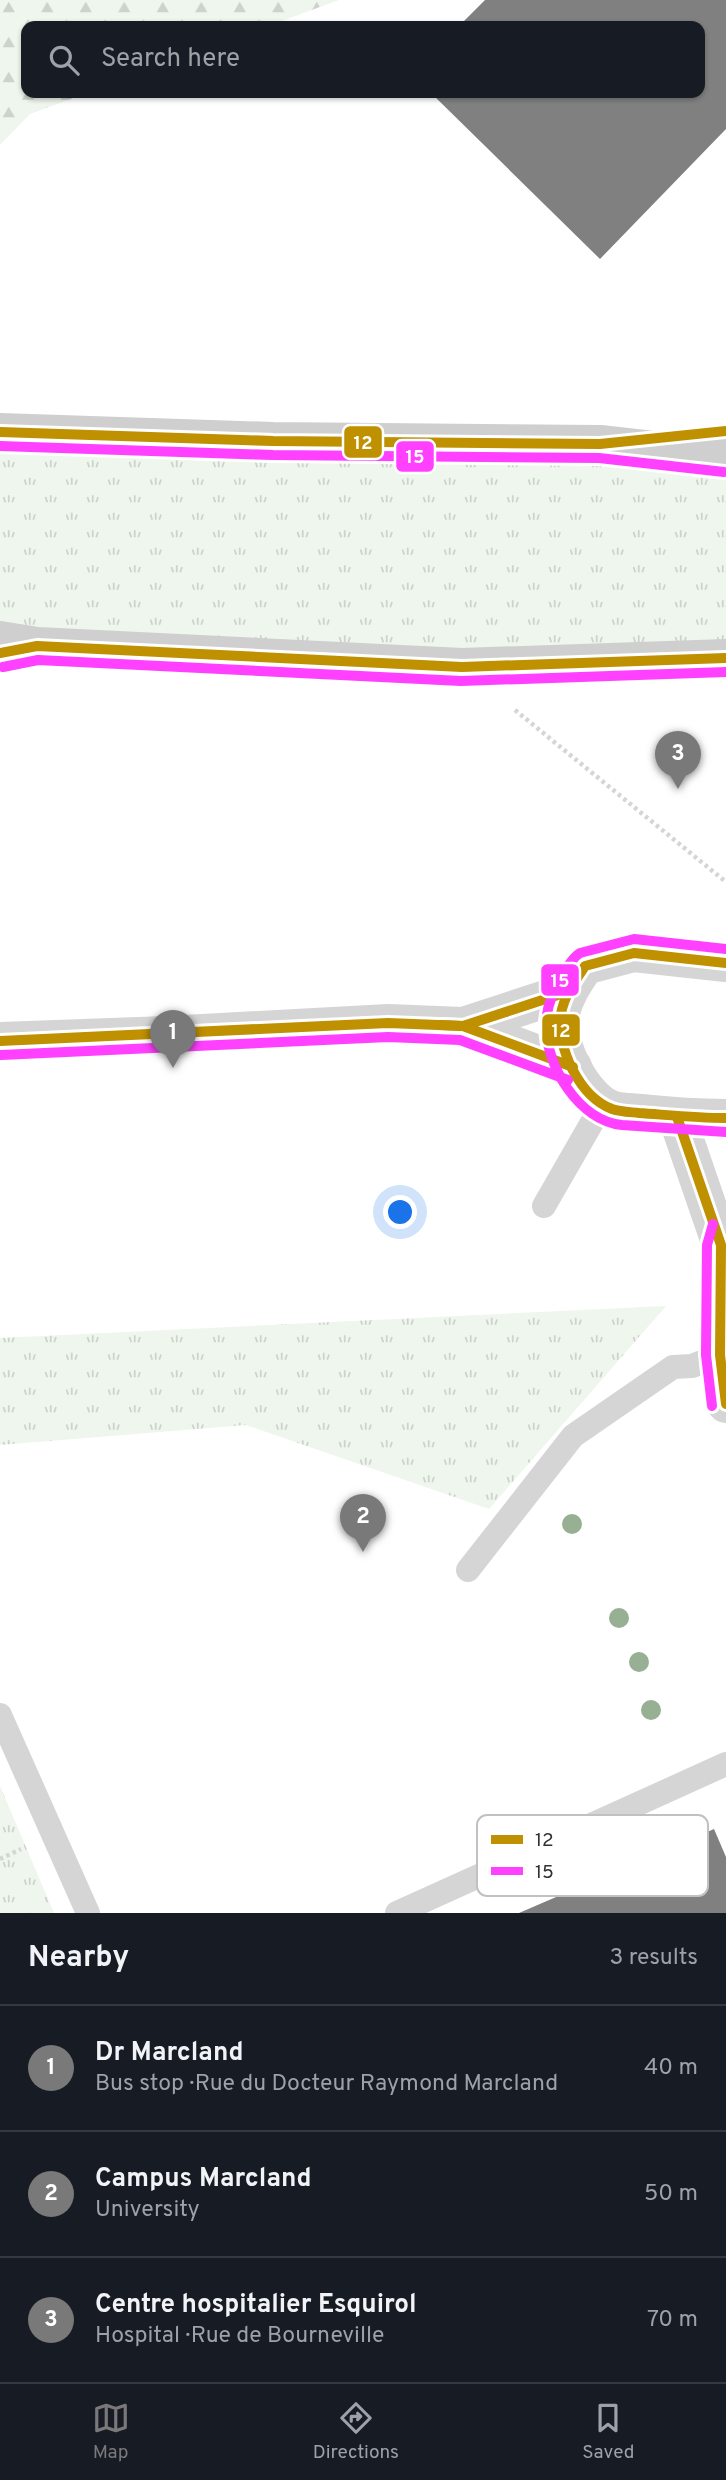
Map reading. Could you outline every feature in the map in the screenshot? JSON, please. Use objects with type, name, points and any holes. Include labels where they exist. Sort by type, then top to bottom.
[{"type":"main road","points":[[600,444],[726,431]]},
{"type":"main road","points":[[0,432],[273,441],[600,444],[726,457]]},
{"type":"main road","points":[[0,640],[37,646],[461,667],[726,658]]},
{"type":"street","points":[[0,653],[37,646]]},
{"type":"street","points":[[726,963],[634,953],[585,966],[567,992],[560,1015],[560,1034],[564,1049],[585,1087],[602,1105],[615,1110],[677,1117],[726,1118]]},
{"type":"street","points":[[463,1026],[567,992]]},
{"type":"street","points":[[0,1041],[388,1023],[463,1026],[573,1067]]},
{"type":"street","points":[[677,1117],[724,1237],[720,1355],[726,1404]]},
{"type":"lane","points":[[544,1206],[602,1105]]},
{"type":"lane","points":[[468,1570],[573,1436],[673,1367],[692,1366],[720,1355]]},
{"type":"lane","points":[[0,1715],[88,1913]]},
{"type":"lane","points":[[613,1815],[726,1764]]},
{"type":"lane","points":[[397,1913],[477,1877]]},
{"type":"path","points":[[514,710],[726,882]]},
{"type":"green space","points":[[0,0],[339,0],[282,21],[21,21],[21,98],[74,98],[30,114],[0,145]]},
{"type":"green space","points":[[0,432],[726,461],[726,658],[0,653]]},
{"type":"green space","points":[[666,1306],[489,1509],[246,1425],[0,1445],[0,1338]]},
{"type":"green space","points":[[0,1786],[54,1913],[0,1913]]},
{"type":"building","points":[[485,0],[726,0],[726,129],[600,259],[436,98],[705,98],[705,21],[464,21]]},
{"type":"building","points":[[714,1829],[726,1857],[726,1913],[519,1913],[558,1896],[708,1896],[708,1832]]},
{"type":"transit line","name":"12","points":[[0,432],[273,441],[600,444],[726,431]]},
{"type":"transit line","name":"15","points":[[0,446],[273,455],[599,458],[724,472]]},
{"type":"transit line","name":"12","points":[[0,653],[37,646],[462,667],[726,658]]},
{"type":"transit line","name":"15","points":[[3,667],[38,660],[461,681],[726,672]]},
{"type":"transit line","name":"15","points":[[726,949],[634,939],[580,953],[568,965],[554,992],[547,1011],[546,1025],[547,1041],[558,1073],[579,1102],[592,1113],[606,1121],[622,1125],[726,1132]]},
{"type":"transit line","name":"12","points":[[726,963],[634,953],[585,966],[565,1001],[560,1027],[562,1042],[573,1070],[580,1083],[600,1103],[626,1112],[726,1118]]},
{"type":"transit line","name":"12","points":[[440,1025],[463,1026],[567,992]]},
{"type":"transit line","name":"12","points":[[0,1041],[388,1023],[463,1026],[573,1067]]},
{"type":"transit line","name":"15","points":[[1,1055],[388,1037],[460,1040],[568,1080]]},
{"type":"transit line","name":"12","points":[[677,1117],[721,1245],[720,1355],[726,1404]]},
{"type":"transit line","name":"15","points":[[712,1406],[706,1355],[707,1245],[713,1224]]},
{"type":"place","name":"Centre hospitalier Esquirol","points":[[678,789]]},
{"type":"place","name":"Dr Marcland","points":[[173,1068]]},
{"type":"place","name":"Campus Marcland","points":[[363,1552]]}]
